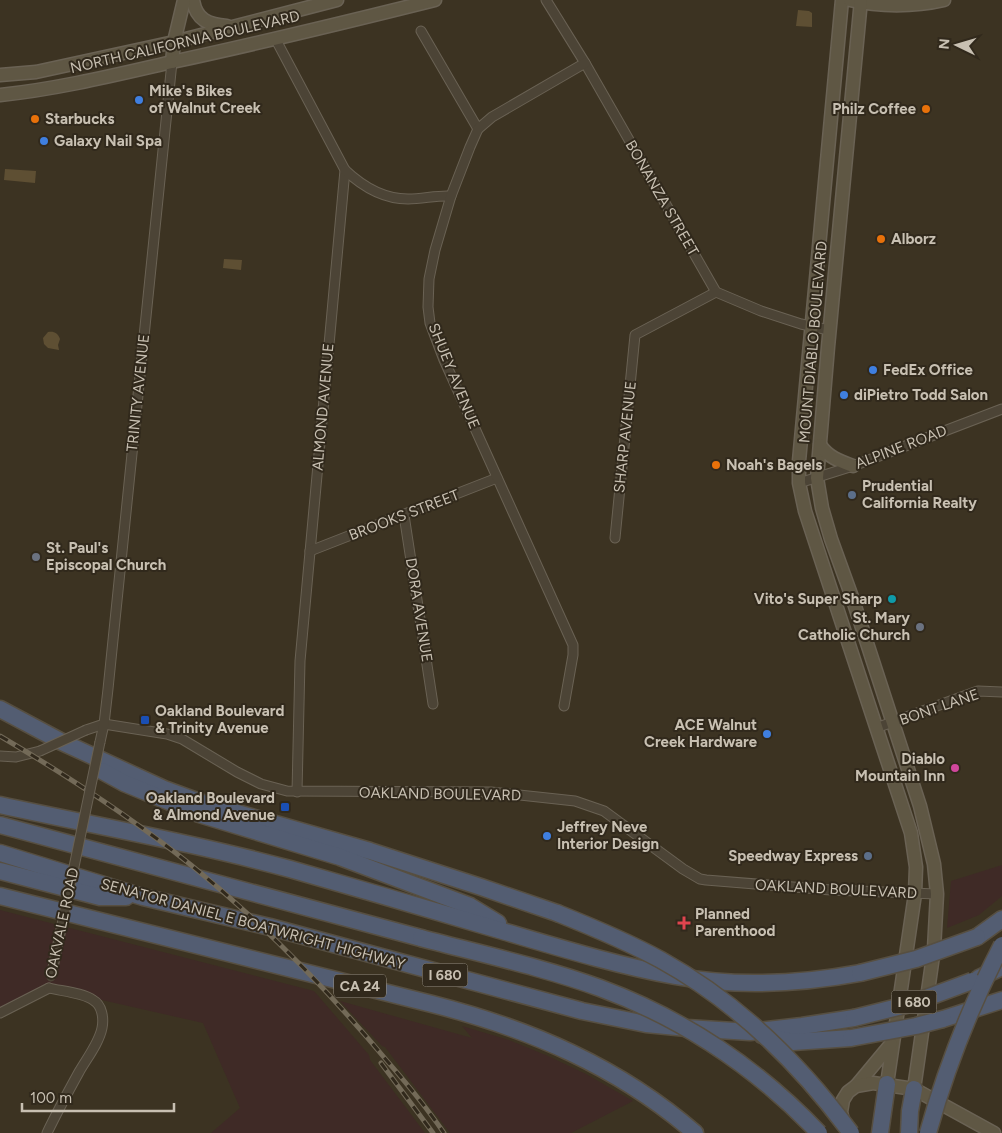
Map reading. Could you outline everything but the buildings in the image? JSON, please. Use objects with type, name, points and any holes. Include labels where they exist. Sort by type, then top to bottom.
[{"type":"highway","points":[[0,709],[31,726],[164,789],[202,803],[370,851],[557,914],[591,927],[662,961],[702,987],[741,1016],[779,1049],[810,1081],[851,1133]]},
{"type":"highway","points":[[31,726],[60,746],[110,775],[160,799],[199,814],[325,852],[402,880],[470,906],[517,935]]},
{"type":"highway","points":[[0,805],[236,855],[607,960],[676,976],[699,979],[766,983],[811,980],[860,973],[916,960],[1002,926]]},
{"type":"highway","points":[[0,825],[580,982],[649,1009],[700,1036],[737,1061],[773,1089],[819,1133]]},
{"type":"highway","name":"SENATOR DANIEL E BOATWRIGHT HIGHWAY","points":[[0,853],[143,897],[270,927],[603,1016],[668,1026],[750,1032],[854,1018],[910,1004],[1002,968]]},
{"type":"highway","points":[[0,870],[100,897],[143,897]]},
{"type":"highway","name":"CA 24","points":[[0,896],[432,1004],[503,1024],[558,1046],[598,1066],[654,1101],[696,1133]]},
{"type":"highway","points":[[976,937],[1002,920]]},
{"type":"highway","points":[[928,1133],[956,1047],[1002,945]]},
{"type":"highway","points":[[750,1032],[793,1042],[851,1038],[916,1026],[1002,1000]]},
{"type":"highway","points":[[880,1133],[887,1084]]},
{"type":"highway","points":[[909,1133],[914,1089]]},
{"type":"main road","points":[[172,62],[174,42],[184,0]]},
{"type":"main road","points":[[193,0],[197,14],[205,22],[232,27]]},
{"type":"main road","name":"NORTH CALIFORNIA BOULEVARD","points":[[0,75],[36,72],[174,42],[337,0]]},
{"type":"main road","name":"NORTH CALIFORNIA BOULEVARD","points":[[0,95],[42,91],[276,40],[434,0]]},
{"type":"main road","name":"MOUNT DIABLO BOULEVARD","points":[[842,0],[799,461],[799,482],[805,511],[911,833],[916,867],[915,894],[887,1084]]},
{"type":"main road","points":[[857,1],[872,4],[914,4],[944,0]]},
{"type":"main road","name":"MOUNT DIABLO BOULEVARD","points":[[857,1],[817,478],[822,508],[831,539],[852,596],[922,812],[934,864],[937,894],[934,949],[914,1089]]},
{"type":"main road","points":[[820,445],[826,454],[838,461],[853,466]]},
{"type":"main road","points":[[847,1133],[842,1121],[843,1100],[848,1092],[856,1086],[884,1054],[893,1040]]},
{"type":"main road","points":[[856,1086],[873,1083],[914,1089],[994,1133]]},
{"type":"street","name":"BONANZA STREET","points":[[546,0],[585,63],[716,292]]},
{"type":"street","points":[[420,31],[478,129],[492,117],[585,63]]},
{"type":"street","points":[[276,40],[345,170],[358,182],[376,192],[391,197],[408,199],[443,195],[451,196]]},
{"type":"street","name":"TRINITY AVENUE","points":[[104,724],[172,62]]},
{"type":"street","name":"SHUEY AVENUE","points":[[478,129],[451,196],[435,250],[429,279],[428,307],[430,323],[444,360],[573,645],[564,706]]},
{"type":"street","name":"ALMOND AVENUE","points":[[297,792],[300,661],[345,170]]},
{"type":"street","points":[[716,292],[761,311],[812,327],[830,330]]},
{"type":"street","name":"SHARP AVENUE","points":[[615,538],[635,335],[716,292]]},
{"type":"street","name":"ALPINE ROAD","points":[[799,482],[853,466],[1002,409]]},
{"type":"street","name":"BROOKS STREET","points":[[310,551],[497,478]]},
{"type":"street","name":"DORA AVENUE","points":[[404,515],[433,704]]},
{"type":"street","name":"BONT LANE","points":[[876,728],[978,691],[1002,692]]},
{"type":"street","name":"OAKLAND BOULEVARD","points":[[0,756],[16,757],[40,752],[86,730],[104,724],[167,734],[182,739],[237,772],[261,784],[278,789],[297,792],[491,792],[575,801],[604,811],[683,869],[700,879],[724,883],[937,894]]},
{"type":"street","name":"OAKVALE ROAD","points":[[46,1133],[98,1040],[102,1028],[100,1007],[94,1000],[86,996],[49,988],[104,724]]},
{"type":"street","points":[[0,1013],[49,988]]},
{"type":"shaded area","points":[[798,10],[812,13],[812,27],[796,26]]},
{"type":"shaded area","points":[[5,169],[36,171],[35,183],[4,180]]},
{"type":"shaded area","points":[[224,259],[242,260],[241,270],[223,268]]},
{"type":"shaded area","points":[[48,332],[54,332],[58,335],[60,339],[59,350],[48,348],[44,344],[43,338]]},
{"type":"shaded area","points":[[1002,865],[1002,896],[979,915],[947,928],[951,881]]},
{"type":"shaded area","points":[[0,910],[314,991],[369,1055],[370,1060],[425,1133],[211,1133],[240,1108],[203,1023],[49,988],[0,1013]]},
{"type":"shaded area","points":[[340,1001],[472,1038],[462,1026],[509,1040],[586,1074],[633,1101],[571,1133],[450,1133],[385,1047]]},
{"type":"railway","points":[[0,736],[122,813],[218,887],[270,934],[342,1009],[410,1088],[444,1133]]},
{"type":"railway","points":[[381,1063],[433,1133]]},
{"type":"place","name":"Mike's Bikes of Walnut Creek","points":[[139,100]]},
{"type":"place","name":"Philz Coffee","points":[[926,109]]},
{"type":"place","name":"Starbucks","points":[[35,119]]},
{"type":"place","name":"Galaxy Nail Spa","points":[[44,141]]},
{"type":"place","name":"Alborz","points":[[881,239]]},
{"type":"place","name":"FedEx Office","points":[[873,370]]},
{"type":"place","name":"diPietro Todd Salon","points":[[844,395]]},
{"type":"place","name":"Noah's Bagels","points":[[716,465]]},
{"type":"place","name":"Prudential California Realty","points":[[852,495]]},
{"type":"place","name":"St. Paul's Episcopal Church","points":[[36,557]]},
{"type":"place","name":"Vito's Super Sharp","points":[[892,599]]},
{"type":"place","name":"St. Mary Catholic Church","points":[[920,627]]},
{"type":"place","name":"Oakland Boulevard & Trinity Avenue","points":[[145,720]]},
{"type":"place","name":"ACE Walnut Creek Hardware","points":[[767,734]]},
{"type":"place","name":"Diablo Mountain Inn","points":[[955,768]]},
{"type":"place","name":"Oakland Boulevard & Almond Avenue","points":[[285,807]]},
{"type":"place","name":"Jeffrey Neve Interior Design","points":[[547,836]]},
{"type":"place","name":"Speedway Express","points":[[868,856]]},
{"type":"place","name":"Planned Parenthood","points":[[684,923]]}]
